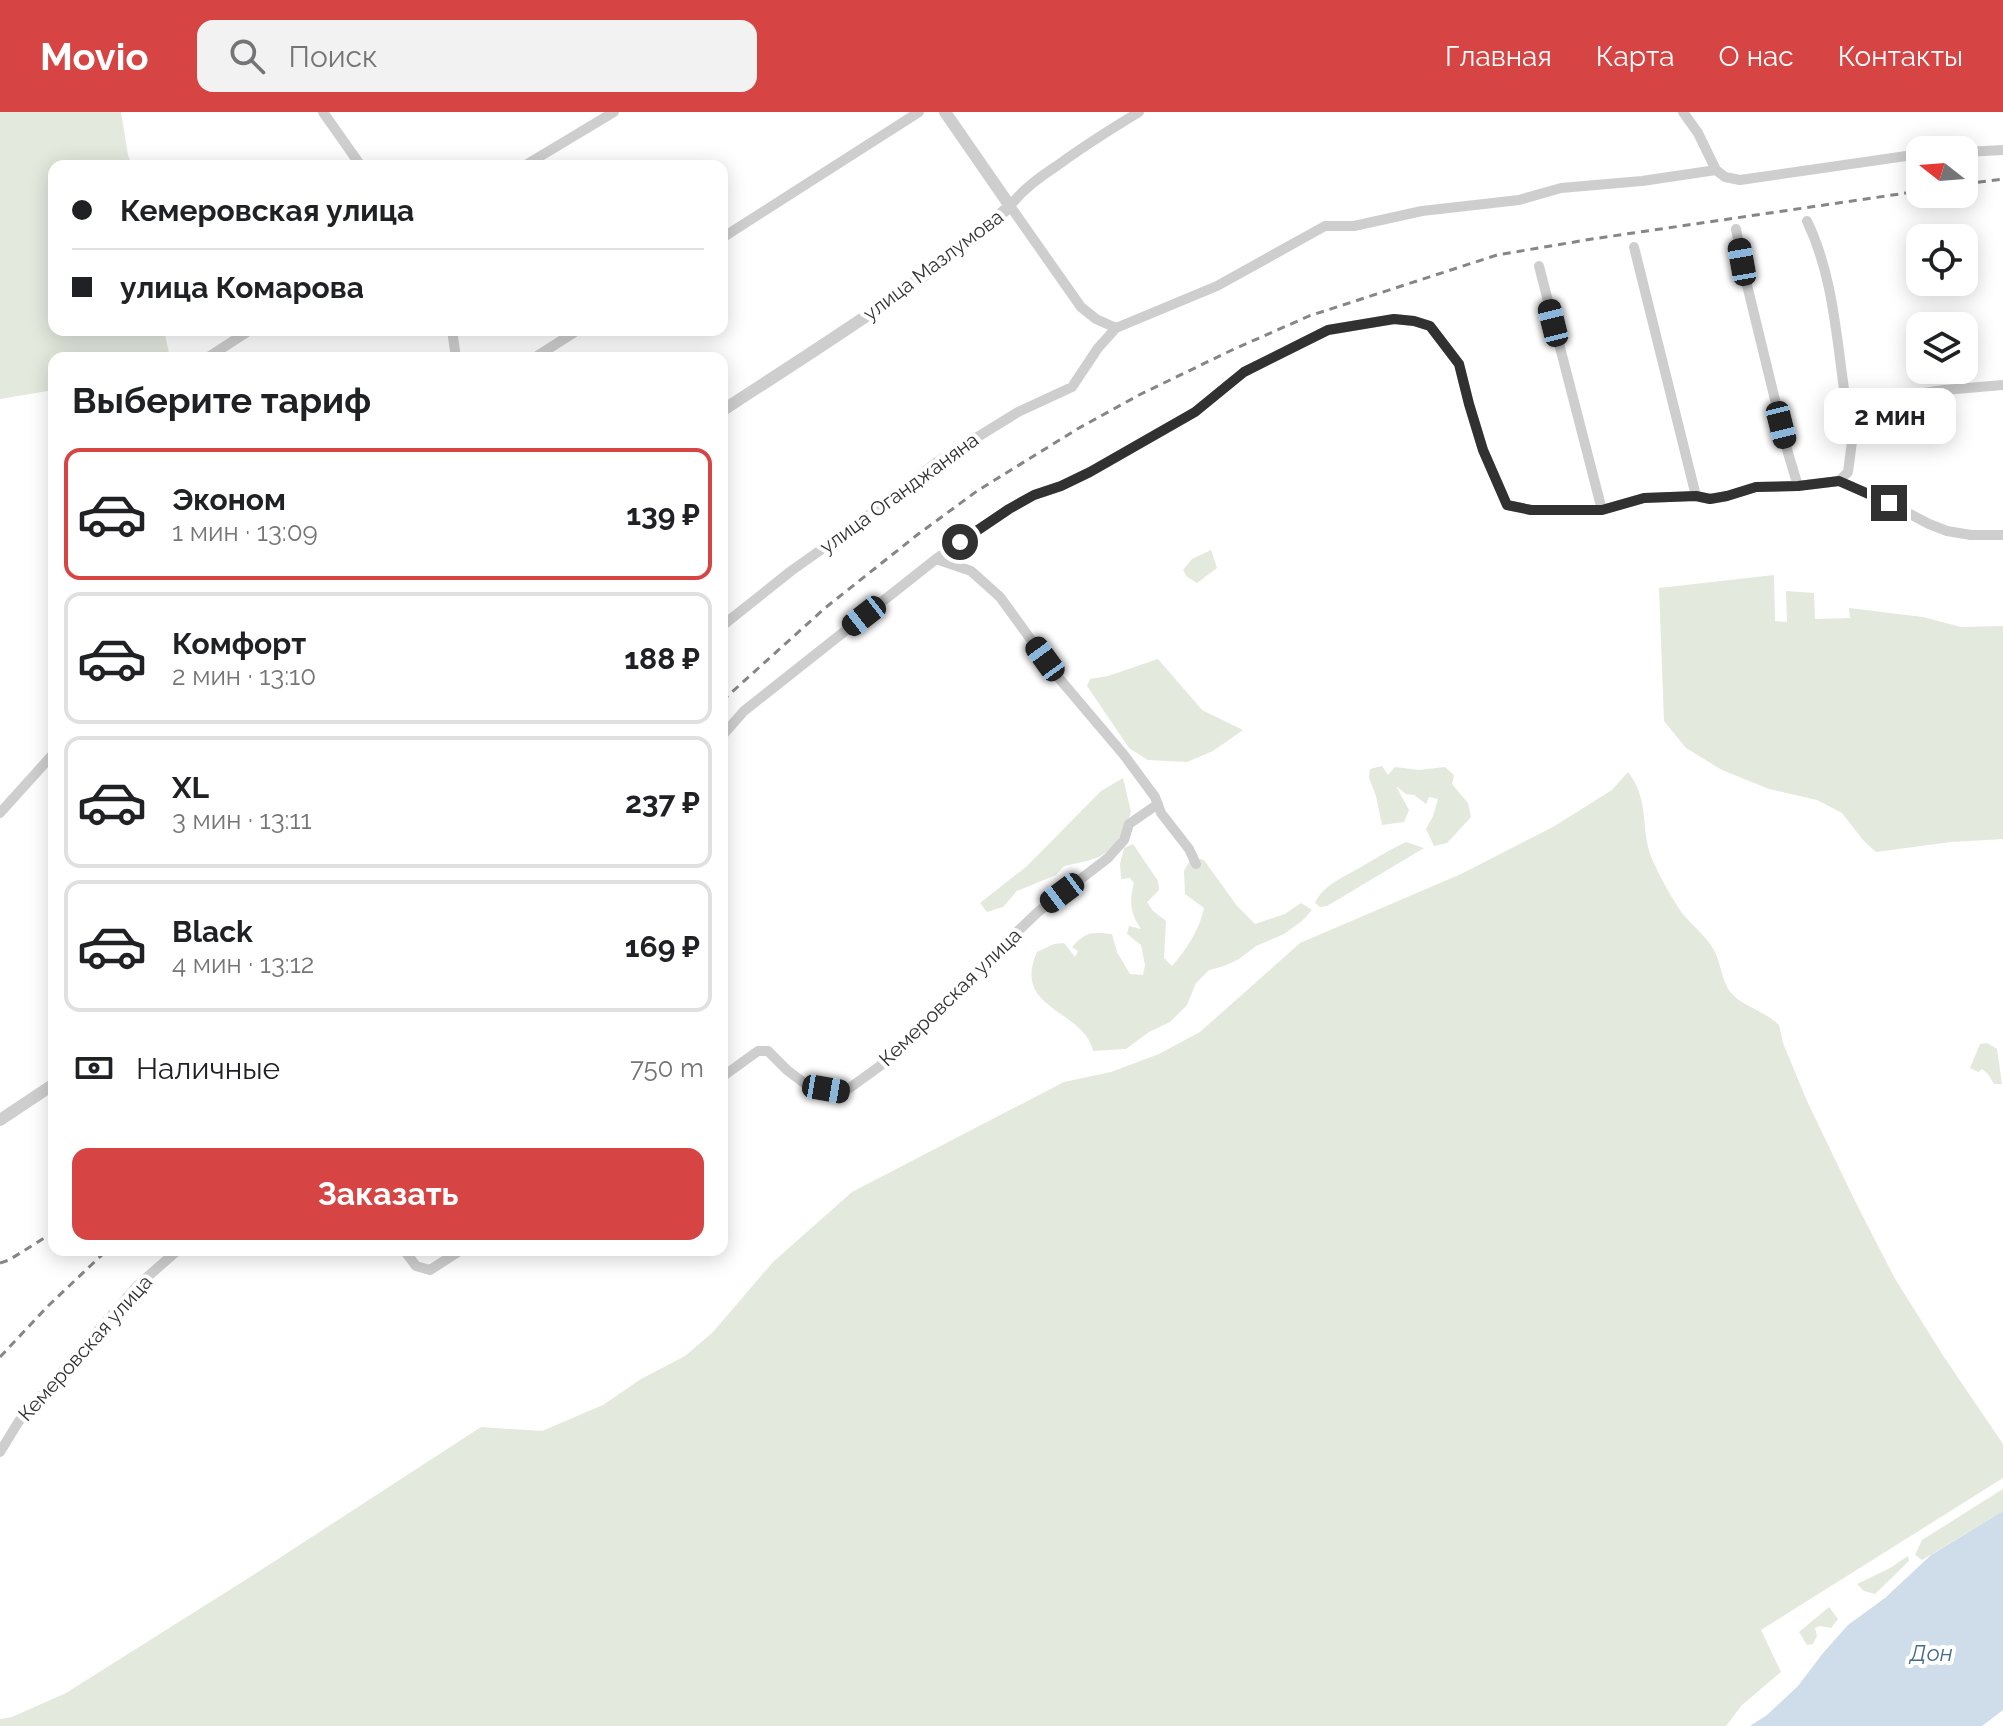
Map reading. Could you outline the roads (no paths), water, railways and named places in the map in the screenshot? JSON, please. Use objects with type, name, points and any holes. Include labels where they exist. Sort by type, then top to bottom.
[{"type":"street","points":[[323,112],[357,160]]},
{"type":"street","points":[[534,160],[614,112]]},
{"type":"street","points":[[728,234],[919,112]]},
{"type":"street","points":[[945,112],[1081,307],[1096,319],[1116,328]]},
{"type":"street","name":"улица Мазлумова","points":[[728,407],[867,316],[974,238],[1033,182],[1139,112]]},
{"type":"street","points":[[1683,112],[1698,133],[1716,170],[1725,177],[1740,180],[1906,156]]},
{"type":"street","points":[[1978,151],[2003,150]]},
{"type":"street","name":"улица Оганджаняна","points":[[728,621],[937,462],[1018,412],[1072,387],[1098,348],[1116,328],[1217,286],[1325,226],[1354,226],[1422,211],[1519,200],[1561,188],[1716,170]]},
{"type":"street","points":[[1807,221],[1819,247],[1830,293],[1847,401],[1856,411]]},
{"type":"street","points":[[1736,229],[1747,285],[1798,486]]},
{"type":"street","points":[[1634,247],[1696,496]]},
{"type":"street","points":[[1539,266],[1602,510]]},
{"type":"street","points":[[728,729],[744,711],[936,559],[1009,509],[1102,465],[1195,412],[1244,372],[1328,330],[1394,319],[1430,326],[1459,364],[1483,450],[1507,505],[1531,510],[1602,510],[1644,498],[1696,496],[1710,499],[1756,487],[1839,481],[1947,531],[2003,535]]},
{"type":"street","points":[[216,352],[241,336]]},
{"type":"street","points":[[543,352],[569,336]]},
{"type":"street","points":[[1839,481],[1848,472],[1856,411],[1870,401],[2003,385]]},
{"type":"street","points":[[936,559],[971,571],[1000,597],[1058,677],[1155,797],[1161,813],[1189,849],[1196,864]]},
{"type":"street","points":[[0,813],[48,760]]},
{"type":"street","name":"Кемеровская улица","points":[[728,1073],[758,1051],[768,1051],[808,1086],[844,1092],[880,1066],[1039,911],[1108,858],[1124,840],[1129,824],[1158,804]]},
{"type":"street","points":[[0,1120],[48,1088]]},
{"type":"street","name":"Кемеровская улица","points":[[0,1452],[19,1421],[137,1286],[171,1256]]},
{"type":"street","points":[[408,1256],[416,1266],[430,1270],[452,1256]]},
{"type":"water","name":"Дон","points":[[2003,1511],[2003,1710],[1982,1726],[1750,1726],[1767,1715],[1798,1686],[1848,1625],[1885,1598],[1931,1555]]},
{"type":"railway","points":[[1978,182],[2003,179]]},
{"type":"railway","points":[[728,696],[825,608],[977,491],[1139,395],[1309,316],[1497,255],[1906,193]]},
{"type":"railway","points":[[0,1263],[48,1236]]},
{"type":"railway","points":[[0,1357],[101,1256]]}]
